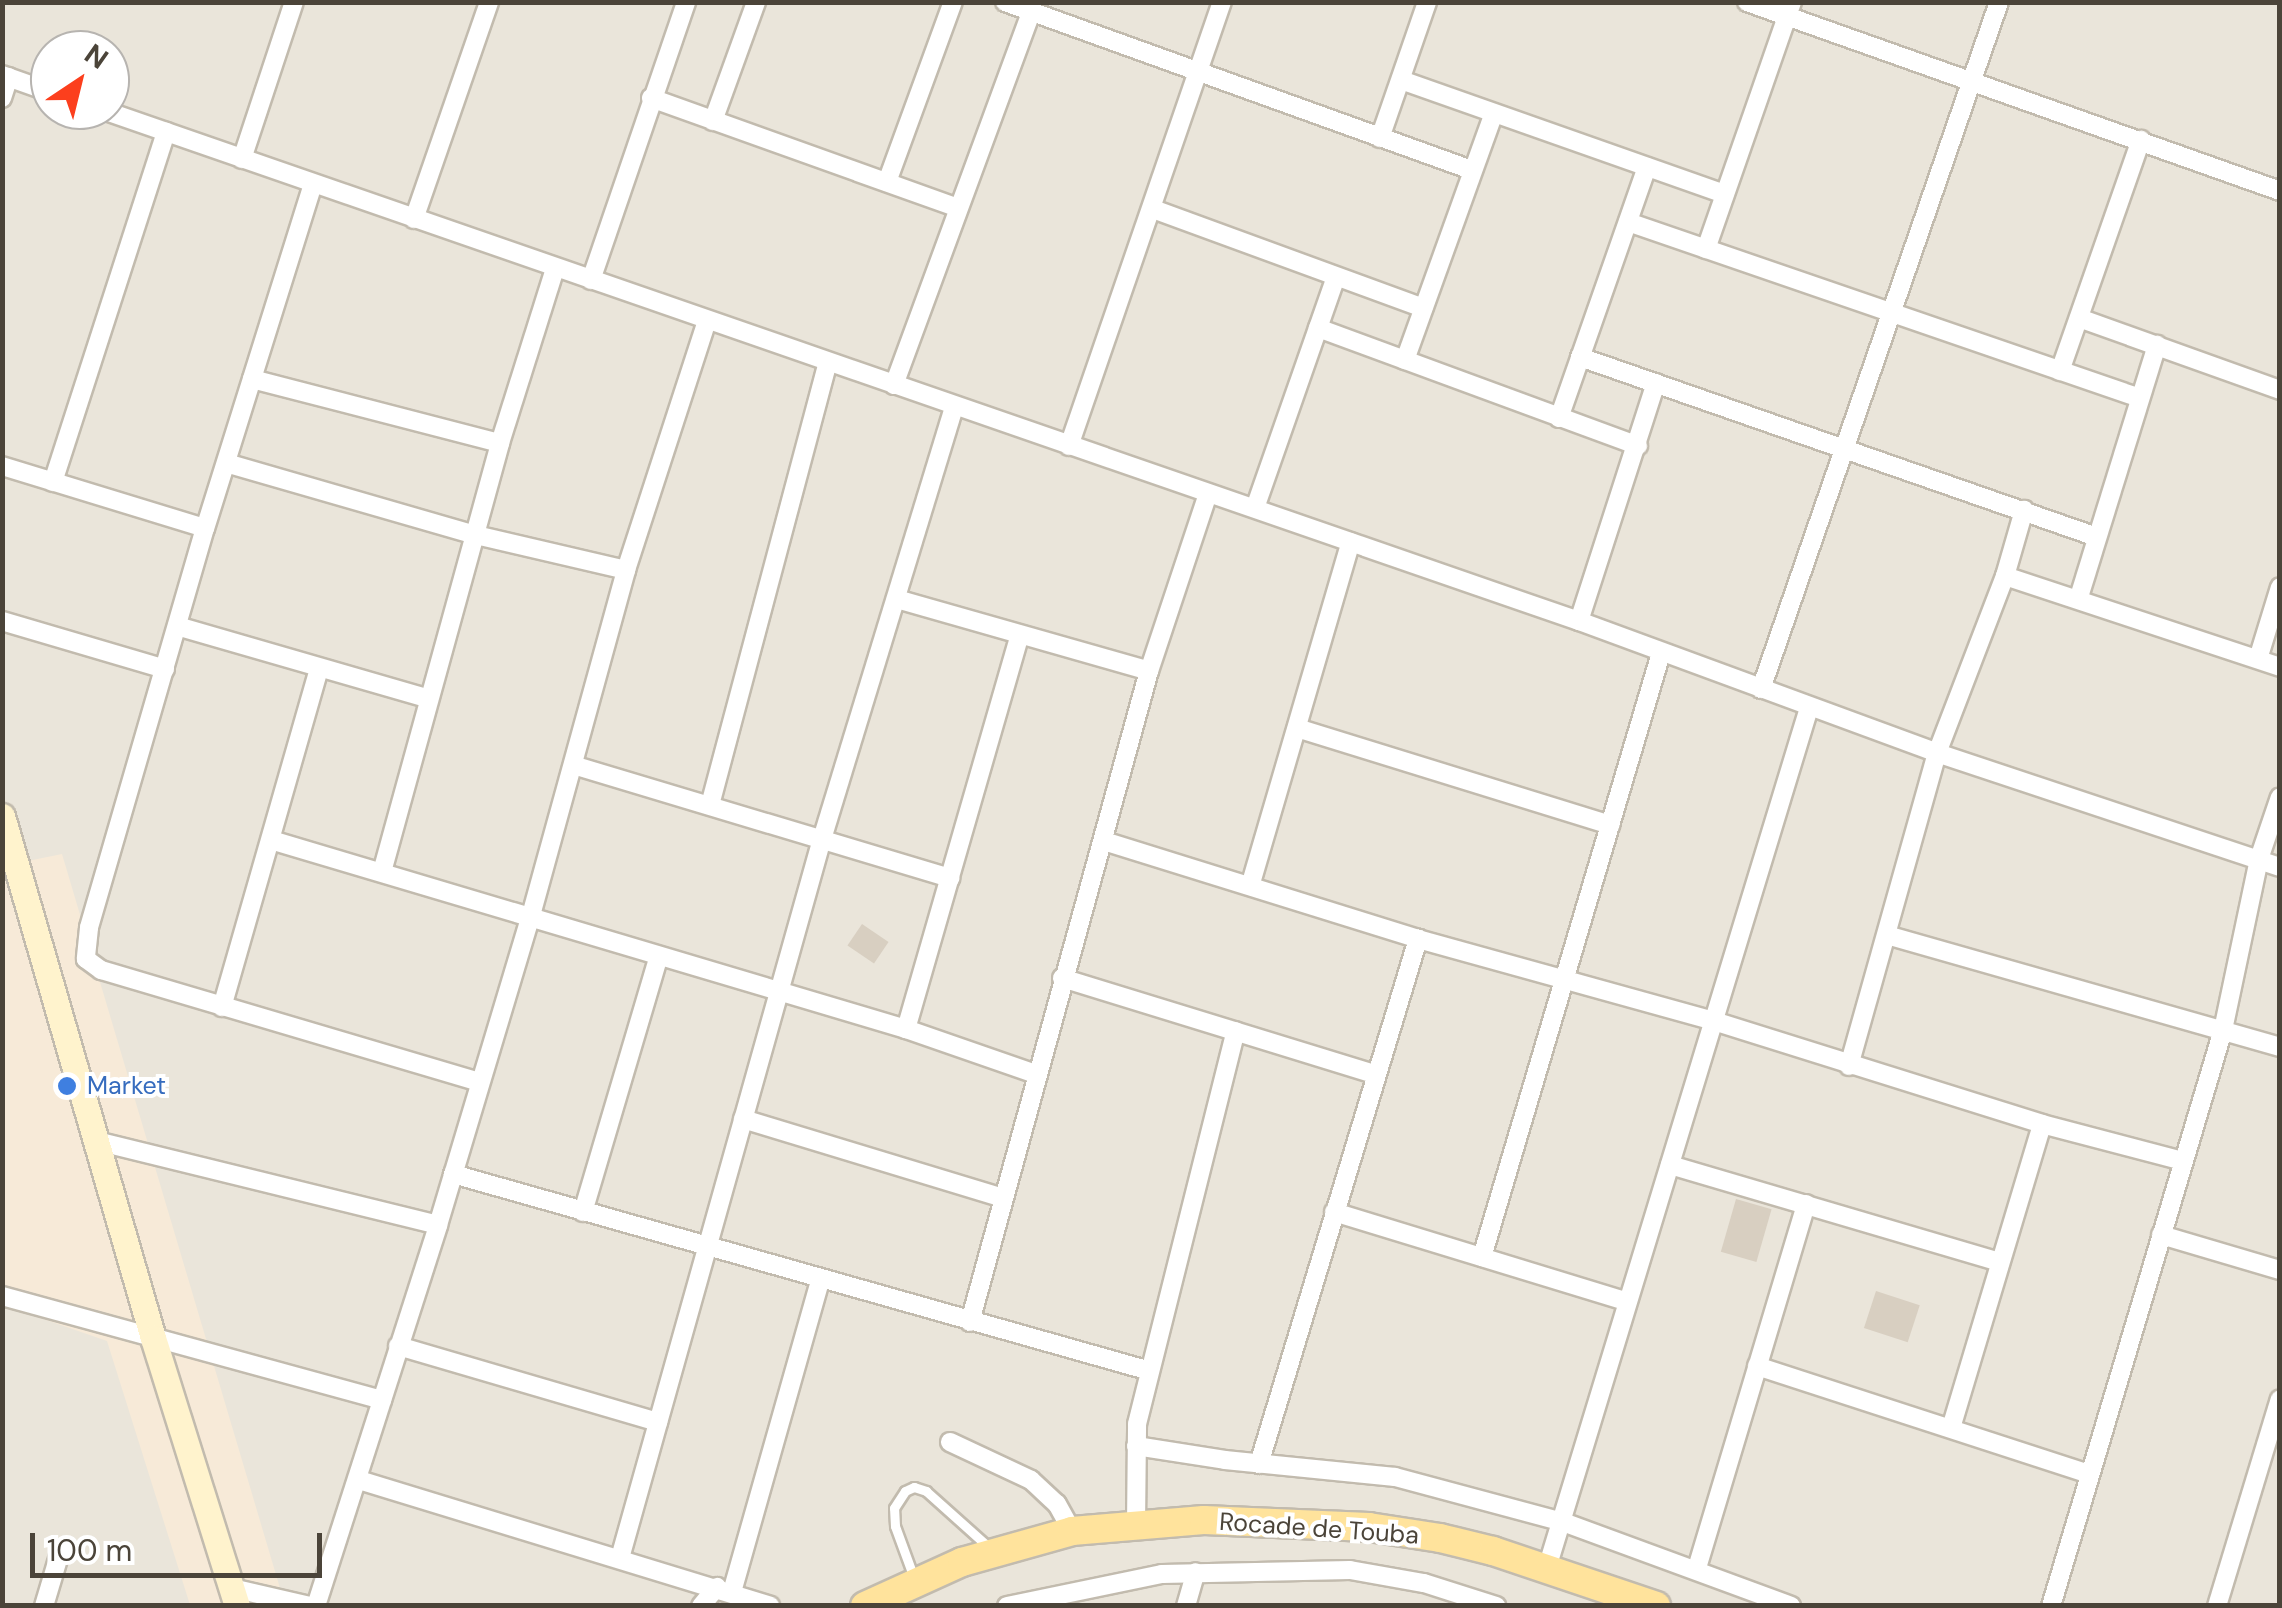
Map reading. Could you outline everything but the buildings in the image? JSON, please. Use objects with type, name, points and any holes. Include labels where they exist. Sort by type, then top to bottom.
[{"type":"main road","name":"Rocade de Touba","points":[[866,1606],[916,1581],[994,1552],[1072,1532],[1277,1520],[1369,1527],[1440,1538],[1547,1568],[1656,1606]]},
{"type":"street","points":[[242,159],[294,2]]},
{"type":"street","points":[[414,219],[489,2]]},
{"type":"street","points":[[591,280],[686,2]]},
{"type":"street","points":[[713,120],[756,2]]},
{"type":"street","points":[[887,182],[953,2]]},
{"type":"street","points":[[1005,2],[1196,74],[1472,170]]},
{"type":"street","points":[[1070,446],[1222,2]]},
{"type":"street","points":[[1380,138],[1427,2]]},
{"type":"street","points":[[1747,2],[1790,10],[1971,82],[2280,191]]},
{"type":"street","points":[[1761,689],[1999,2]]},
{"type":"street","points":[[1706,249],[1790,10]]},
{"type":"street","points":[[894,385],[1030,12]]},
{"type":"street","points":[[2,98],[6,76],[30,85]]},
{"type":"street","points":[[1401,80],[1724,194]]},
{"type":"street","points":[[651,98],[958,208]]},
{"type":"street","points":[[1405,360],[1492,115]]},
{"type":"street","points":[[130,119],[954,408],[1579,621],[1808,708],[2280,866]]},
{"type":"street","points":[[53,482],[166,132]]},
{"type":"street","points":[[2060,371],[2141,140]]},
{"type":"street","points":[[1559,418],[1647,167]]},
{"type":"street","points":[[314,184],[164,669],[88,928],[86,959],[100,970],[480,1082]]},
{"type":"street","points":[[1153,209],[1423,308]]},
{"type":"street","points":[[1628,222],[2140,398]]},
{"type":"street","points":[[382,872],[500,444],[555,269]]},
{"type":"street","points":[[1255,508],[1336,278]]},
{"type":"street","points":[[2080,318],[2280,390]]},
{"type":"street","points":[[2,816],[153,1338],[235,1597],[313,1606],[359,1480],[438,1225],[530,918],[626,570],[707,321]]},
{"type":"street","points":[[1318,328],[1638,446]]},
{"type":"street","points":[[2078,597],[2157,345]]},
{"type":"street","points":[[1580,357],[2098,537]]},
{"type":"street","points":[[710,805],[828,362]]},
{"type":"street","points":[[252,379],[500,444]]},
{"type":"street","points":[[1579,621],[1656,383]]},
{"type":"street","points":[[620,1558],[822,838],[954,408]]},
{"type":"street","points":[[226,463],[476,535],[626,570]]},
{"type":"street","points":[[2,466],[206,528]]},
{"type":"street","points":[[970,1322],[1148,671],[1208,494]]},
{"type":"street","points":[[1850,1066],[1938,753],[2005,576],[2024,510]]},
{"type":"street","points":[[1251,884],[1351,542]]},
{"type":"street","points":[[2005,576],[2280,666]]},
{"type":"street","points":[[2258,659],[2280,588]]},
{"type":"street","points":[[896,599],[1148,671]]},
{"type":"street","points":[[2,621],[164,669]]},
{"type":"street","points":[[177,626],[428,698]]},
{"type":"street","points":[[906,1029],[1020,636]]},
{"type":"street","points":[[1482,1257],[1661,653]]},
{"type":"street","points":[[222,1007],[319,669]]},
{"type":"street","points":[[1547,1568],[1808,708]]},
{"type":"street","points":[[1297,728],[1610,825]]},
{"type":"street","points":[[573,765],[950,878]]},
{"type":"street","points":[[2051,1606],[2223,1030],[2259,859],[2280,797]]},
{"type":"street","points":[[270,840],[906,1029],[1036,1074]]},
{"type":"street","points":[[1104,841],[1418,939],[1714,1021],[2042,1124],[2183,1161]]},
{"type":"street","points":[[1887,935],[2280,1047]]},
{"type":"street","points":[[1258,1464],[1418,939]]},
{"type":"street","points":[[583,1212],[659,956]]},
{"type":"street","points":[[1062,978],[1375,1074]]},
{"type":"street","points":[[1136,1526],[1136,1446],[1150,1371],[1236,1031]]},
{"type":"street","points":[[743,1119],[1003,1198]]},
{"type":"street","points":[[1951,1428],[2042,1124]]},
{"type":"street","points":[[96,1142],[438,1225]]},
{"type":"street","points":[[1670,1166],[2000,1262]]},
{"type":"street","points":[[453,1174],[1150,1371]]},
{"type":"street","points":[[1697,1568],[1806,1204]]},
{"type":"street","points":[[1334,1212],[1625,1301]]},
{"type":"street","points":[[2161,1235],[2280,1270]]},
{"type":"street","points":[[701,1606],[725,1590],[820,1280]]},
{"type":"street","points":[[2,1296],[382,1400]]},
{"type":"street","points":[[398,1346],[658,1422]]},
{"type":"street","points":[[1756,1366],[2090,1474]]},
{"type":"street","points":[[2217,1606],[2274,1435],[2280,1400]]},
{"type":"street","points":[[950,1442],[1031,1480],[1057,1504],[1072,1532]]},
{"type":"street","points":[[1136,1446],[1258,1464],[1395,1477],[1563,1522],[1697,1568],[1791,1606]]},
{"type":"street","points":[[359,1480],[770,1606]]},
{"type":"street","points":[[44,1606],[61,1549]]},
{"type":"street","points":[[1007,1606],[1162,1574],[1350,1570],[1424,1583],[1496,1606]]},
{"type":"street","points":[[1186,1606],[1196,1572]]},
{"type":"lane","points":[[916,1581],[895,1526],[894,1508],[905,1491],[926,1491],[994,1552]]},
{"type":"shaded area","points":[[3,3],[2279,3],[2279,1605],[3,1605]]},
{"type":"shaded area","name":"Market","points":[[62,854],[285,1605],[190,1605],[107,1341],[3,1305],[3,866]]},
{"type":"place","name":"Market","points":[[67,1086]]}]
